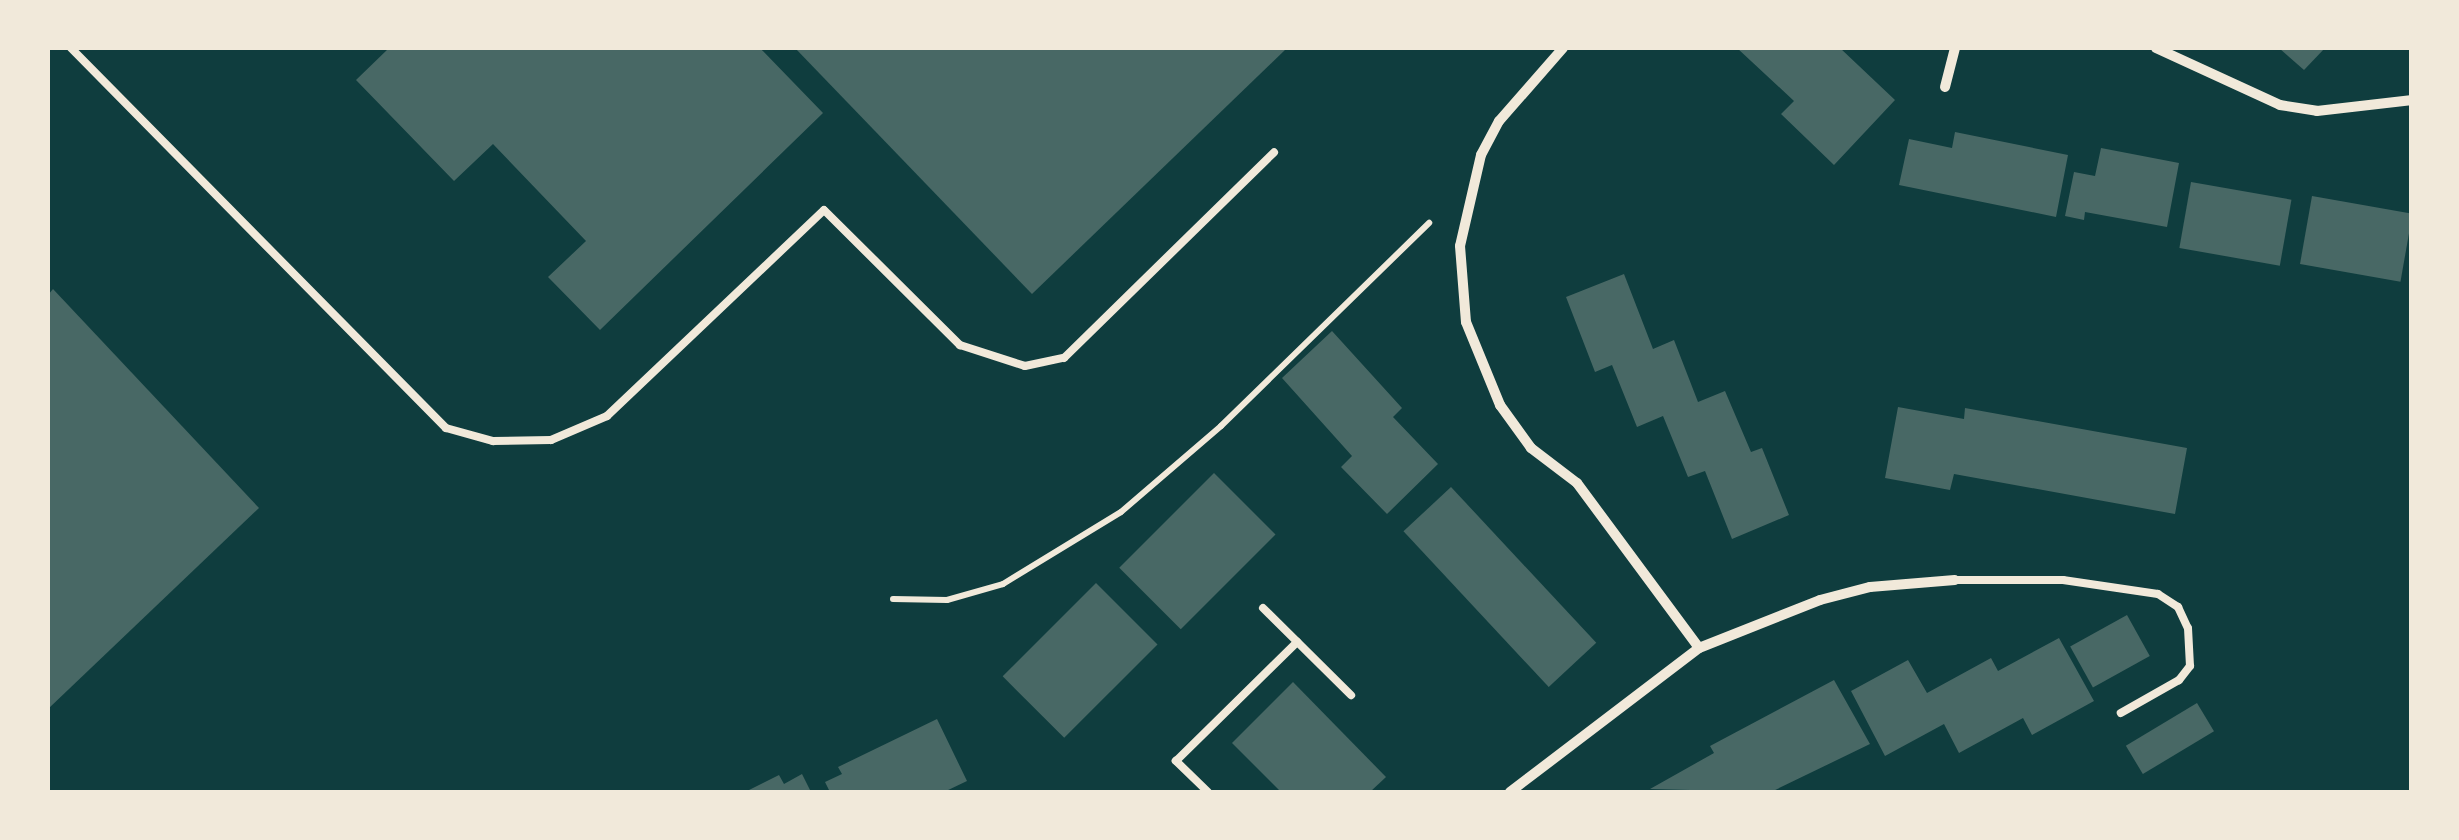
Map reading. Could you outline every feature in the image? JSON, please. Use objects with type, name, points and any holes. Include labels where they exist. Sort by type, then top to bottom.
[{"type":"street","points":[[1562,48],[1500,120],[1464,214],[1466,322],[1500,405],[1531,448],[1576,483],[1699,648]]},
{"type":"street","points":[[1945,86],[1955,48]]},
{"type":"street","points":[[2156,48],[2280,105],[2333,110],[2412,100]]},
{"type":"street","points":[[1510,792],[1699,648],[1820,600],[1870,587],[1955,580]]},
{"type":"lane","points":[[71,48],[446,428],[493,441],[551,440],[606,416],[824,210],[960,345],[1025,366],[1064,358],[1274,152]]},
{"type":"lane","points":[[1955,580],[2064,580],[2158,594],[2178,607],[2188,628],[2190,666],[2179,680],[2121,714]]},
{"type":"lane","points":[[1263,608],[1351,695]]},
{"type":"lane","points":[[1208,792],[1176,760],[1297,642]]},
{"type":"path","points":[[893,599],[947,600],[1003,584],[1121,512],[1221,426],[1400,247],[1433,219],[1464,214]]},
{"type":"building","points":[[389,48],[760,48],[823,113],[600,330],[548,277],[586,241],[493,144],[454,181],[356,80]]},
{"type":"building","points":[[795,48],[1287,48],[1032,294]]},
{"type":"building","points":[[1737,48],[1840,48],[1895,100],[1834,165],[1781,114],[1794,101]]},
{"type":"building","points":[[2279,48],[2325,48],[2304,70]]},
{"type":"building","points":[[1955,132],[2068,155],[2056,217],[1899,185],[1909,139],[1952,148]]},
{"type":"building","points":[[2101,148],[2179,163],[2167,227],[2085,212],[2084,220],[2065,216],[2074,172],[2095,176]]},
{"type":"building","points":[[2191,182],[2291,200],[2280,266],[2179,248]]},
{"type":"building","points":[[2312,196],[2412,214],[2400,282],[2300,264]]},
{"type":"building","points":[[1624,274],[1653,349],[1674,340],[1698,402],[1725,391],[1751,452],[1762,448],[1789,515],[1732,539],[1705,471],[1688,477],[1663,416],[1637,427],[1612,365],[1595,372],[1566,297]]},
{"type":"building","points":[[53,289],[259,508],[48,709],[48,295]]},
{"type":"building","points":[[1332,331],[1402,408],[1393,417],[1438,464],[1387,514],[1341,467],[1352,456],[1282,378]]},
{"type":"building","points":[[1898,407],[1964,419],[1965,408],[2187,448],[2175,514],[1954,474],[1950,490],[1885,478]]},
{"type":"building","points":[[1214,473],[1276,535],[1181,629],[1119,568]]},
{"type":"building","points":[[1451,487],[1596,643],[1549,687],[1403,531]]},
{"type":"building","points":[[1096,583],[1158,645],[1064,738],[1003,676]]},
{"type":"building","points":[[2127,615],[2150,656],[2093,688],[2070,647]]},
{"type":"building","points":[[2059,638],[2094,701],[2032,735],[2023,718],[1959,753],[1944,724],[1885,756],[1851,691],[1908,660],[1927,693],[1991,658],[1998,671]]},
{"type":"building","points":[[1834,680],[1870,744],[1771,792],[1650,789],[1714,753],[1710,746]]},
{"type":"building","points":[[1293,682],[1386,777],[1370,792],[1281,792],[1232,743]]},
{"type":"building","points":[[2197,703],[2214,731],[2143,774],[2126,746]]},
{"type":"building","points":[[937,719],[967,781],[944,792],[830,792],[825,782],[842,774],[838,767]]},
{"type":"building","points":[[802,774],[811,792],[745,792],[779,775],[784,784]]}]
